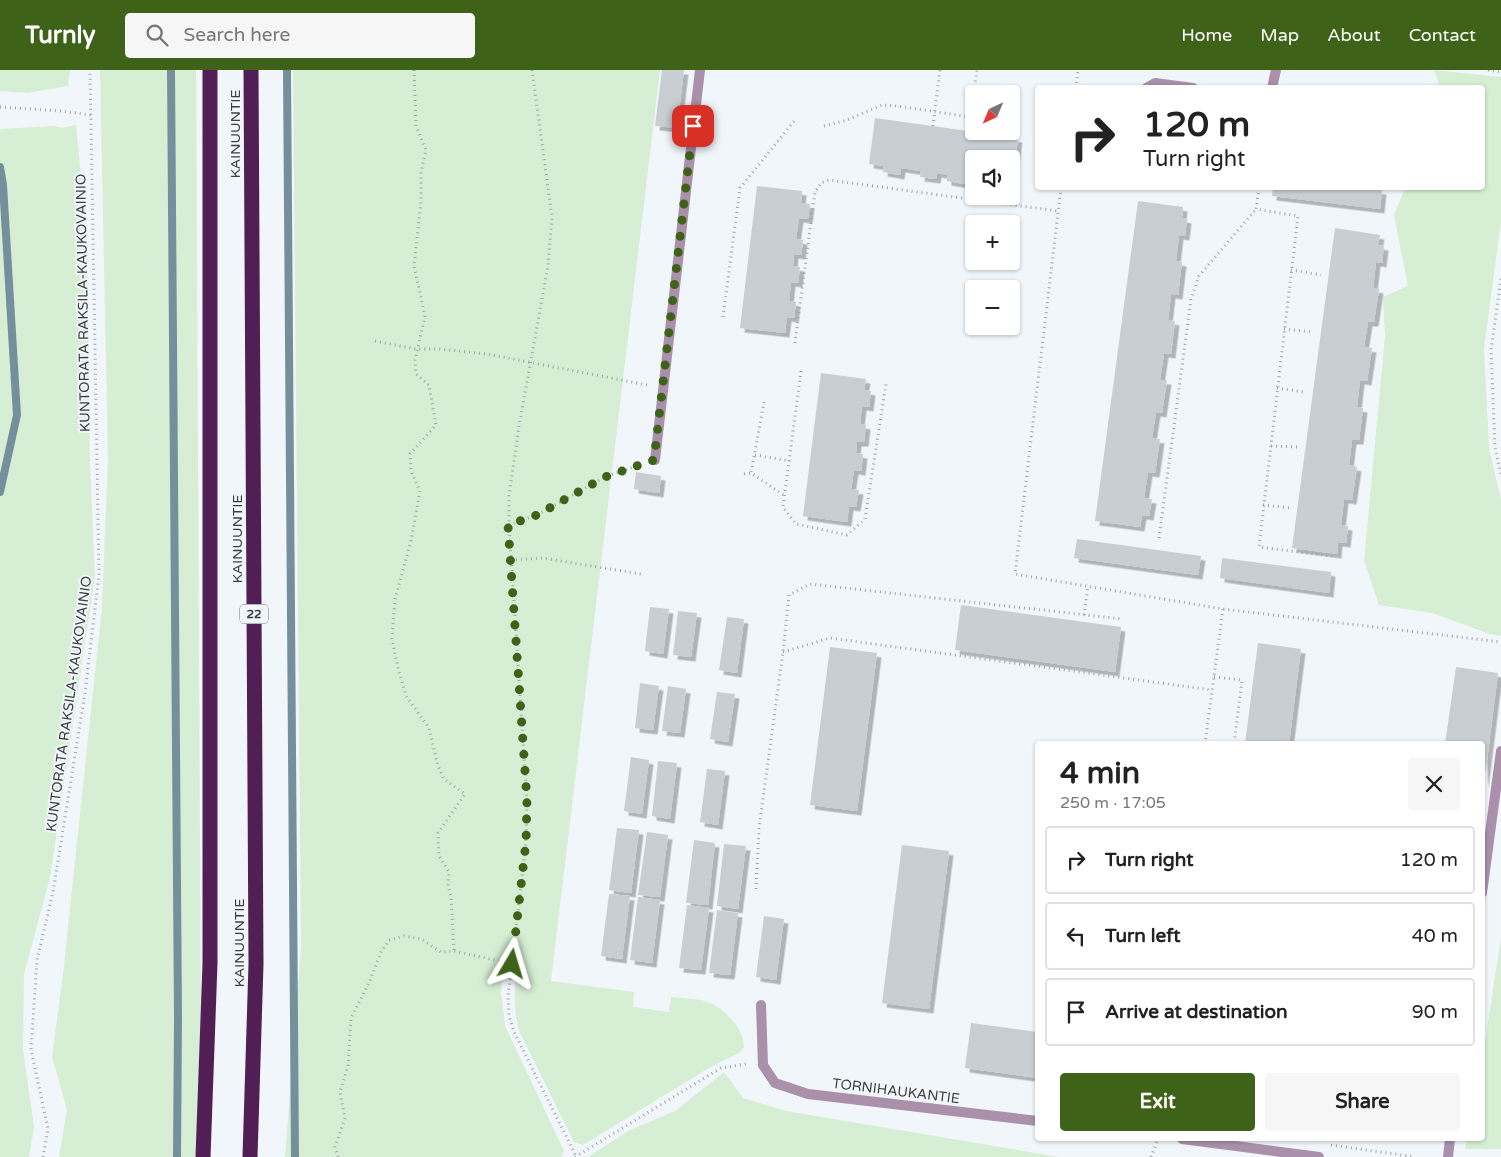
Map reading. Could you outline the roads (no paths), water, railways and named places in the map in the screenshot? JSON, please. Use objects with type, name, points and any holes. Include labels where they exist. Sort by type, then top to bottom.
[{"type":"highway","name":"KAINUUNTIE","points":[[203,1157],[210,963],[210,70]]},
{"type":"highway","name":"KAINUUNTIE","points":[[250,1157],[256,964],[251,70]]},
{"type":"street","points":[[654,460],[700,70]]},
{"type":"street","points":[[1273,85],[1276,70]]},
{"type":"street","points":[[1151,85],[1155,83],[1170,85]]},
{"type":"street","points":[[1485,871],[1501,751]]},
{"type":"street","name":"TORNIHAUKANTIE","points":[[762,1005],[763,1066],[775,1083],[808,1094],[1035,1121]]},
{"type":"street","points":[[1197,1141],[1319,1157]]},
{"type":"street","points":[[1448,1157],[1450,1141]]},
{"type":"waterway","points":[[171,70],[178,1017],[177,1157]]},
{"type":"waterway","points":[[287,70],[295,1157]]},
{"type":"waterway","points":[[0,167],[3,185],[17,415],[0,492]]}]
